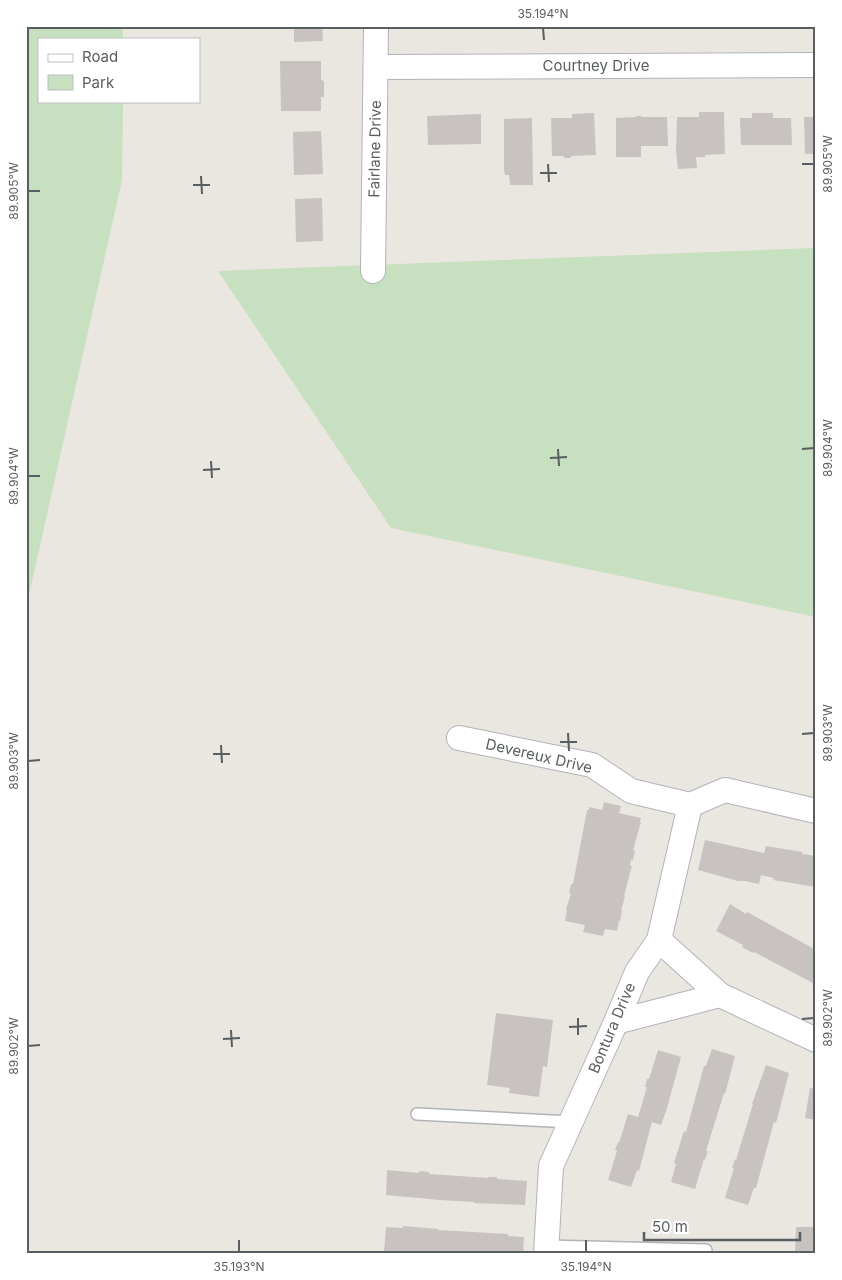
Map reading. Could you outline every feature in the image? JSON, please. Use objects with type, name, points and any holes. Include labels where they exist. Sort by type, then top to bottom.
[{"type":"street","name":"Fairlane Drive","points":[[373,271],[376,26]]},
{"type":"street","name":"Courtney Drive","points":[[376,67],[816,65]]},
{"type":"street","name":"Devereux Drive","points":[[459,738],[592,765],[631,791],[690,805]]},
{"type":"street","points":[[690,805],[725,790],[816,811]]},
{"type":"street","name":"Bontura Drive","points":[[546,1250],[551,1166],[637,972],[659,940],[690,805]]},
{"type":"street","points":[[659,940],[720,995],[816,1040]]},
{"type":"street","points":[[616,1022],[720,995]]},
{"type":"lane","points":[[417,1114],[571,1122]]},
{"type":"lane","points":[[546,1250],[706,1250]]},
{"type":"green space","points":[[26,26],[123,26],[123,38],[38,38],[38,102],[123,102],[122,180],[26,608]]},
{"type":"green space","points":[[816,248],[816,617],[391,528],[218,271]]},
{"type":"building","points":[[294,26],[322,26],[323,41],[294,42]]},
{"type":"building","points":[[280,61],[321,61],[321,80],[324,81],[324,97],[321,97],[321,111],[281,111]]},
{"type":"building","points":[[699,112],[724,112],[725,154],[696,157],[697,168],[678,169],[676,151],[677,117],[699,117]]},
{"type":"building","points":[[594,113],[596,155],[571,156],[571,158],[552,156],[551,118],[572,118],[572,114]]},
{"type":"building","points":[[752,113],[773,113],[773,118],[791,118],[792,145],[741,145],[740,118],[752,118]]},
{"type":"building","points":[[481,114],[481,144],[428,145],[427,116]]},
{"type":"building","points":[[636,116],[667,117],[668,146],[641,146],[641,157],[616,157],[616,118]]},
{"type":"building","points":[[804,117],[816,117],[816,154],[805,154]]},
{"type":"building","points":[[532,118],[533,185],[510,185],[509,175],[505,175],[504,171],[504,119]]},
{"type":"building","points":[[321,131],[323,174],[294,175],[293,132]]},
{"type":"building","points":[[322,198],[323,241],[296,242],[295,199]]},
{"type":"building","points":[[604,802],[621,806],[619,813],[641,818],[641,822],[633,850],[635,850],[630,866],[632,866],[617,931],[605,929],[603,936],[583,932],[585,925],[565,921],[566,909],[571,894],[569,893],[571,884],[573,884],[587,810],[589,810],[589,807],[602,810]]},
{"type":"building","points":[[705,840],[764,853],[766,846],[816,856],[816,887],[773,880],[774,878],[761,875],[759,884],[738,881],[698,870]]},
{"type":"building","points":[[730,904],[816,950],[816,986],[716,931]]},
{"type":"building","points":[[496,1013],[553,1020],[547,1067],[543,1066],[539,1097],[509,1093],[510,1088],[487,1085]]},
{"type":"building","points":[[712,1049],[735,1056],[725,1094],[706,1151],[708,1151],[695,1189],[671,1182],[676,1164],[674,1163],[684,1131],[686,1132],[704,1066],[706,1066]]},
{"type":"building","points":[[658,1050],[681,1057],[661,1125],[652,1122],[639,1171],[637,1170],[631,1187],[608,1180],[617,1151],[615,1150],[628,1114],[638,1117],[647,1087],[645,1087],[647,1079],[649,1079]]},
{"type":"building","points":[[766,1065],[789,1073],[756,1188],[754,1188],[748,1205],[725,1198],[734,1168],[732,1168]]},
{"type":"building","points":[[810,1088],[816,1089],[816,1120],[805,1118]]},
{"type":"building","points":[[387,1170],[419,1173],[419,1171],[429,1172],[429,1174],[488,1178],[497,1177],[497,1179],[527,1181],[525,1205],[474,1203],[386,1195]]},
{"type":"building","points":[[403,1226],[508,1234],[508,1236],[524,1237],[523,1254],[414,1254],[384,1252],[386,1227],[403,1228]]},
{"type":"building","points":[[796,1227],[816,1227],[816,1252],[795,1252]]}]
